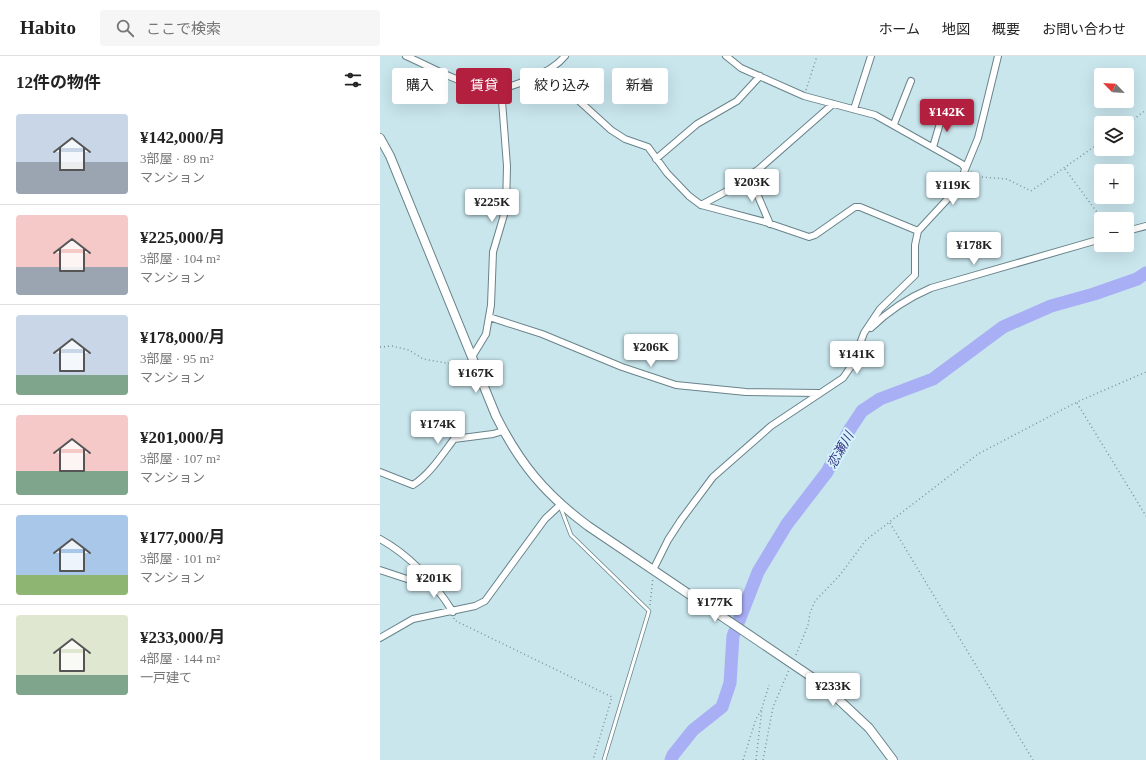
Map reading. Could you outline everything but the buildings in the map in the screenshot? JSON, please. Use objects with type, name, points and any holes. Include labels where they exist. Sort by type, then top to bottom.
[{"type":"street","points":[[406,56],[449,78],[456,80]]},
{"type":"street","points":[[550,68],[560,62],[565,56]]},
{"type":"street","points":[[726,56],[741,68],[814,100],[875,115],[894,124],[962,164],[965,168]]},
{"type":"street","points":[[854,110],[871,56]]},
{"type":"street","points":[[653,570],[676,526],[692,502],[713,477],[771,426],[843,378],[852,365],[864,333],[880,309],[915,275],[915,245],[918,231],[955,191],[978,138],[998,56]]},
{"type":"street","points":[[656,158],[697,124],[737,101],[760,76]]},
{"type":"street","points":[[894,124],[911,80]]},
{"type":"street","points":[[472,357],[486,334],[491,305],[493,252],[506,208],[507,166],[502,104]]},
{"type":"street","points":[[582,104],[611,130],[625,139],[648,147],[689,196],[701,205],[770,224],[809,237],[815,235],[855,207],[860,207],[918,231]]},
{"type":"street","points":[[701,205],[749,175],[788,145],[833,104]]},
{"type":"street","points":[[933,147],[943,114]]},
{"type":"street","points":[[380,138],[390,156],[476,368],[504,431],[514,450],[534,477],[560,504],[588,526],[777,652],[822,684],[869,728],[893,760]]},
{"type":"street","points":[[749,175],[770,224]]},
{"type":"street","points":[[1134,229],[1146,226]]},
{"type":"street","points":[[864,333],[882,317],[905,301],[931,288],[1094,241]]},
{"type":"street","points":[[489,317],[542,334],[622,367],[676,385],[746,392],[819,393]]},
{"type":"street","points":[[380,472],[413,485],[420,480],[439,459],[454,439],[493,434],[504,431]]},
{"type":"street","points":[[380,638],[413,619],[453,612],[475,606],[485,601],[545,519],[560,504]]},
{"type":"street","points":[[380,539],[414,563],[440,592],[453,612]]},
{"type":"street","points":[[380,570],[407,579],[427,578]]},
{"type":"lane","points":[[560,504],[570,535],[649,611],[604,760]]},
{"type":"path","points":[[804,96],[817,56]]},
{"type":"path","points":[[1134,119],[1146,110]]},
{"type":"path","points":[[965,168],[969,172],[982,177],[1007,179],[1031,191],[1094,147]]},
{"type":"path","points":[[1065,168],[1097,212]]},
{"type":"path","points":[[380,347],[392,346],[408,350],[423,359],[476,368]]},
{"type":"path","points":[[796,655],[816,601],[840,575],[866,540],[978,454],[1077,402],[1146,372]]},
{"type":"path","points":[[1077,402],[1146,516]]},
{"type":"path","points":[[890,523],[1033,760]]},
{"type":"path","points":[[649,611],[653,570]]},
{"type":"path","points":[[453,612],[454,620],[612,696],[593,760]]},
{"type":"path","points":[[763,760],[773,707],[789,670]]},
{"type":"path","points":[[756,760],[762,708],[768,685]]},
{"type":"path","points":[[743,760],[756,718],[762,708]]},
{"type":"waterway","name":"恋瀬川","points":[[671,760],[673,755],[693,730],[722,707],[730,683],[733,636],[758,572],[787,524],[827,472],[850,429],[862,411],[880,399],[933,379],[1003,327],[1051,306],[1094,294],[1137,279],[1146,273]]}]
